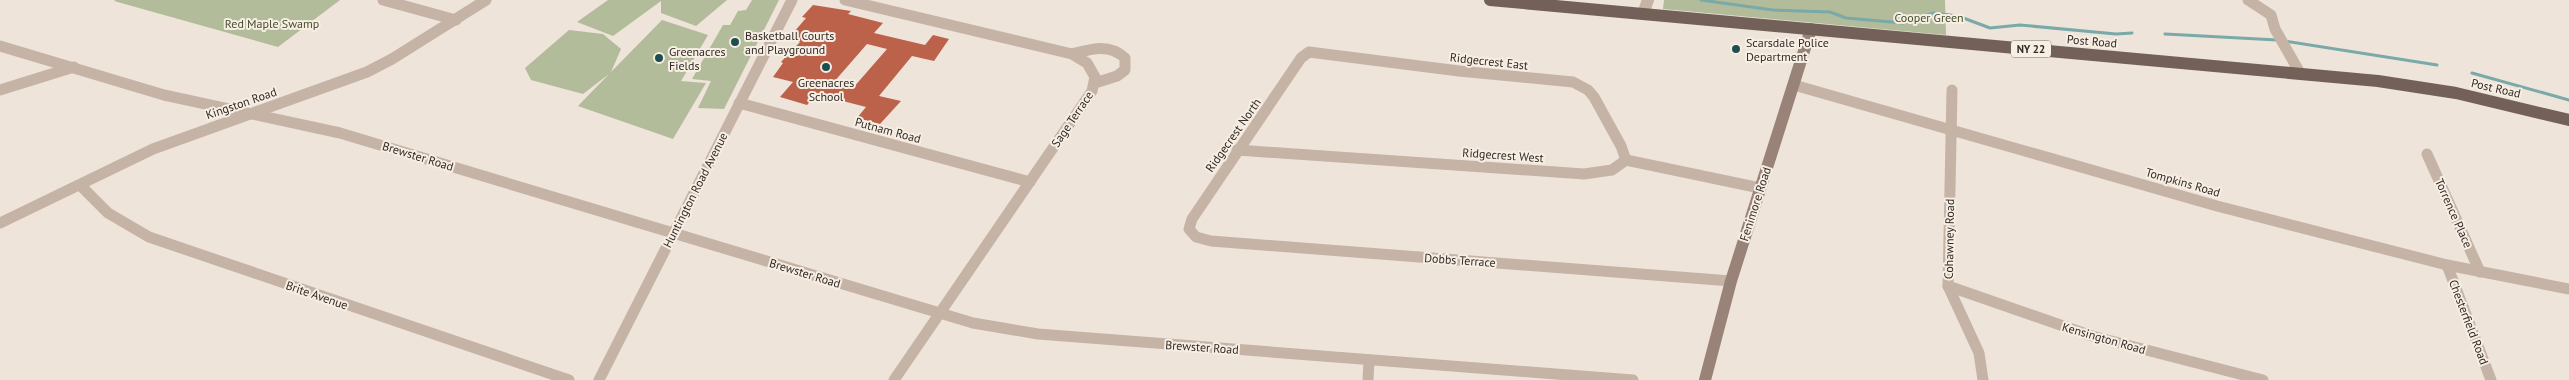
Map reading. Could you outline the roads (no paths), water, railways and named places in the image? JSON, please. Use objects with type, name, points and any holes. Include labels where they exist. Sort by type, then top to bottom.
[{"type":"main road","name":"Post Road","points":[[1490,0],[2378,81],[2456,93],[2569,120]]},
{"type":"main road","name":"Fenimore Road","points":[[1705,380],[1731,281],[1811,29]]},
{"type":"street","points":[[383,0],[456,20]]},
{"type":"street","name":"Kingston Road","points":[[0,223],[153,149],[367,72],[392,59],[486,0]]},
{"type":"street","name":"Huntington Road Avenue","points":[[599,380],[792,0]]},
{"type":"street","name":"Sage Terrace","points":[[846,0],[1072,54],[1087,63],[1092,69],[1095,83],[1030,182],[894,380]]},
{"type":"street","points":[[1643,14],[1648,0]]},
{"type":"street","points":[[2248,0],[2271,15],[2282,41],[2300,73]]},
{"type":"street","name":"Brewster Road","points":[[0,46],[164,95],[340,132],[973,323],[1038,334],[1633,380]]},
{"type":"street","points":[[1072,54],[1108,47],[1125,58],[1125,70],[1117,76],[1095,83]]},
{"type":"street","name":"Ridgecrest East","points":[[1306,53],[1327,52],[1459,71],[1573,82],[1588,90],[1594,97],[1621,146],[1626,160]]},
{"type":"street","name":"Ridgecrest North","points":[[1190,234],[1189,225],[1192,219],[1306,53]]},
{"type":"street","points":[[0,90],[18,86],[74,67]]},
{"type":"street","name":"Tompkins Road","points":[[1794,85],[2217,206],[2447,265],[2569,288]]},
{"type":"street","name":"Cohawney Road","points":[[1952,90],[1948,286],[1953,302],[1978,345],[1983,366],[1983,380]]},
{"type":"street","name":"Putnam Road","points":[[739,103],[1030,182]]},
{"type":"street","name":"Ridgecrest West","points":[[1238,150],[1584,174],[1606,172],[1621,165],[1626,160]]},
{"type":"street","name":"Torrence Place","points":[[2427,154],[2480,272]]},
{"type":"street","points":[[1626,160],[1760,188]]},
{"type":"street","name":"Brite Avenue","points":[[80,185],[108,213],[149,237],[569,380]]},
{"type":"street","name":"Dobbs Terrace","points":[[1190,234],[1196,239],[1211,241],[1731,281]]},
{"type":"street","name":"Chesterfield Road","points":[[2447,265],[2491,380]]},
{"type":"street","name":"Kensington Road","points":[[1948,286],[2092,336],[2262,380]]},
{"type":"street","points":[[1368,380],[1369,360]]},
{"type":"waterway","points":[[1701,0],[1773,10],[1830,12],[1846,18],[1903,23],[1934,13],[1958,16],[1990,28],[2020,25],[2116,34],[2132,33]]},
{"type":"waterway","points":[[2165,34],[2277,40]]},
{"type":"waterway","points":[[2285,41],[2437,65]]},
{"type":"waterway","points":[[2472,73],[2569,100]]},
{"type":"place","name":"Basketball Courts and Playground","points":[[735,42]]},
{"type":"place","name":"Scarsdale Police Department","points":[[1736,49]]},
{"type":"place","name":"Greenacres Fields","points":[[659,58]]},
{"type":"place","name":"Greenacres School","points":[[826,67]]},
{"type":"park label","name":"Cooper Green","points":[[1929,17]]},
{"type":"park label","name":"Red Maple Swamp","points":[[272,23]]}]
